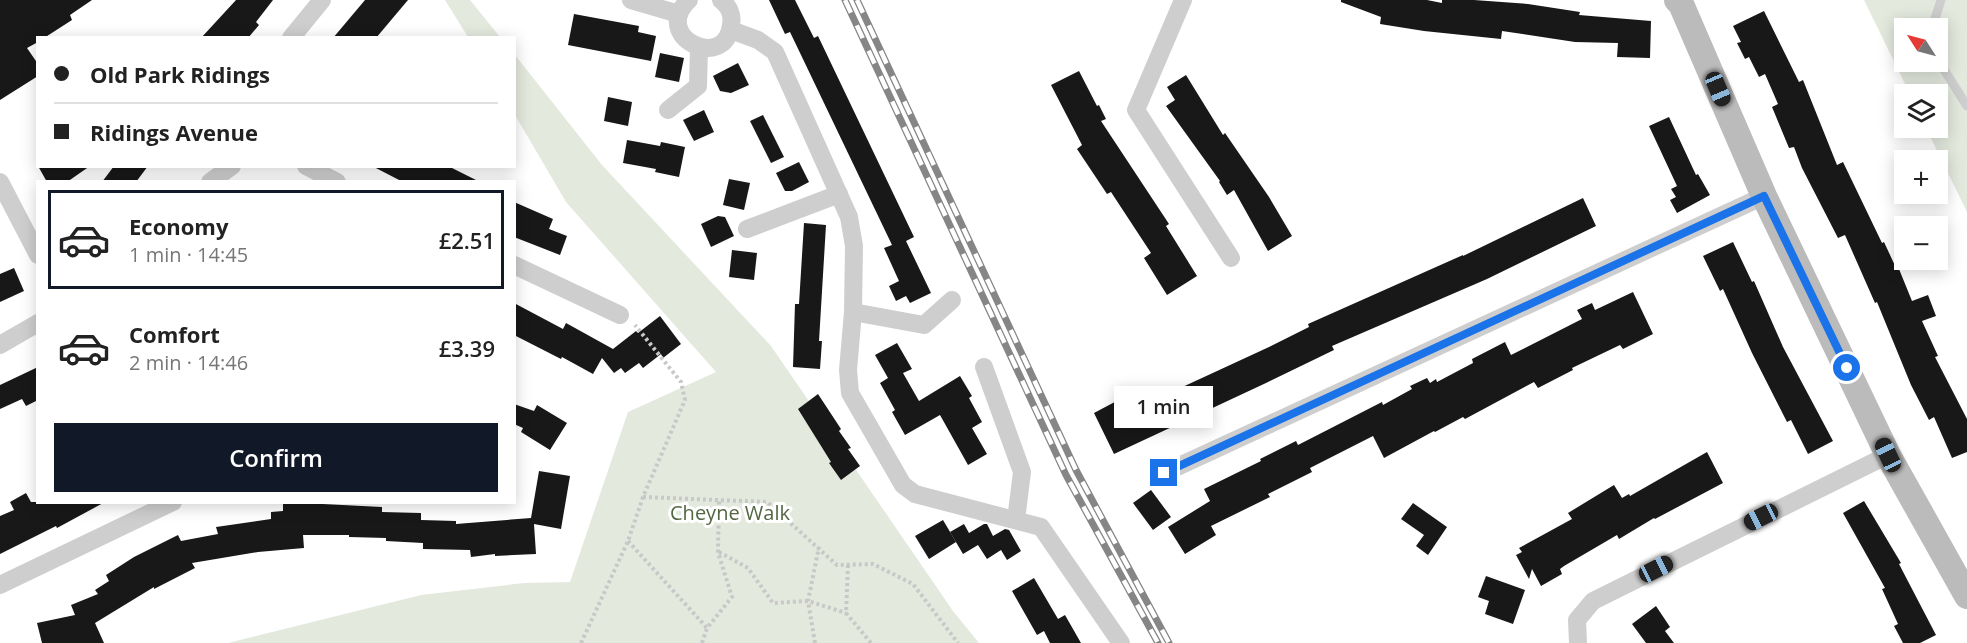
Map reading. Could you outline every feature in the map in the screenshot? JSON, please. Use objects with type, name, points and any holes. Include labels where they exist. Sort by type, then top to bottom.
[{"type":"street","points":[[293,36],[322,0]]},
{"type":"street","points":[[631,0],[684,7],[679,27],[682,36],[690,44],[699,48],[718,45],[731,30],[730,11],[721,0]]},
{"type":"street","points":[[1182,0],[1136,110],[1231,258]]},
{"type":"street","points":[[1683,1],[1764,196],[1888,455],[1967,596]]},
{"type":"street","points":[[731,30],[758,40],[776,52],[849,217],[854,246],[853,312],[848,369],[850,393],[903,485],[915,494],[1041,527],[1121,643]]},
{"type":"street","points":[[668,110],[698,86],[699,48]]},
{"type":"street","points":[[213,180],[229,168]]},
{"type":"street","points":[[310,168],[334,180]]},
{"type":"street","points":[[0,182],[36,251]]},
{"type":"street","points":[[747,229],[839,194]]},
{"type":"street","points":[[1164,473],[1764,196]]},
{"type":"street","points":[[516,266],[620,315]]},
{"type":"street","points":[[853,312],[924,325],[952,300]]},
{"type":"street","points":[[0,345],[36,324]]},
{"type":"street","points":[[984,367],[1022,472],[1016,520]]},
{"type":"street","points":[[1578,643],[1577,620],[1593,601],[1888,455]]},
{"type":"street","points":[[0,585],[169,504]]},
{"type":"lane","points":[[1935,18],[1941,0]]},
{"type":"lane","points":[[1946,72],[1967,106]]},
{"type":"path","points":[[581,643],[628,541],[643,497],[685,400],[681,382],[633,322],[620,315]]},
{"type":"path","points":[[643,497],[767,502],[837,565],[873,564],[913,585],[958,643]]},
{"type":"path","points":[[702,643],[707,628],[732,597],[718,552],[719,500]]},
{"type":"path","points":[[628,541],[707,628]]},
{"type":"path","points":[[815,643],[808,601],[819,547]]},
{"type":"path","points":[[718,552],[748,568],[773,603],[808,601],[846,613],[871,643]]},
{"type":"path","points":[[846,613],[848,565]]},
{"type":"green space","points":[[445,0],[470,0],[499,36],[467,36]]},
{"type":"green space","points":[[1864,0],[1967,0],[1967,212],[1948,173],[1948,150],[1937,150],[1931,138],[1948,138],[1948,84],[1905,84],[1899,72],[1948,72],[1948,18],[1894,18],[1894,61]]},
{"type":"green space","name":"Cheyne Walk","points":[[516,56],[602,165],[771,346],[953,611],[979,643],[228,643],[421,595],[524,583],[570,582],[628,412],[716,372],[566,202],[516,117]]},
{"type":"building","points":[[0,0],[92,0],[70,15],[72,20],[47,36],[36,36],[36,43],[27,48],[36,61],[36,77],[0,100]]},
{"type":"building","points":[[236,0],[273,0],[256,22],[259,25],[250,36],[203,36]]},
{"type":"building","points":[[365,0],[408,0],[378,36],[335,36]]},
{"type":"building","points":[[769,0],[795,0],[814,38],[818,36],[914,237],[906,241],[931,293],[910,303],[906,296],[896,301],[889,286],[899,281],[884,248],[892,245],[790,32],[785,34]]},
{"type":"building","points":[[1341,0],[1427,0],[1442,3],[1442,0],[1474,0],[1528,4],[1580,12],[1579,15],[1651,21],[1650,58],[1617,57],[1618,43],[1575,42],[1502,31],[1501,39],[1380,24],[1381,17],[1341,2]]},
{"type":"building","points":[[1764,11],[1799,82],[1803,80],[1837,165],[1843,162],[1882,243],[1884,242],[1894,264],[1894,270],[1899,270],[1912,301],[1928,295],[1936,316],[1922,321],[1938,356],[1935,357],[1967,419],[1967,452],[1952,458],[1934,417],[1929,420],[1911,385],[1877,302],[1875,303],[1845,235],[1838,238],[1802,168],[1794,147],[1789,148],[1772,107],[1778,104],[1765,74],[1759,77],[1749,57],[1745,59],[1737,43],[1741,42],[1733,26]]},
{"type":"building","points":[[574,14],[639,26],[638,32],[656,36],[651,61],[568,45]]},
{"type":"building","points":[[660,53],[684,58],[679,82],[655,77]]},
{"type":"building","points":[[738,63],[749,85],[731,93],[720,91],[713,76]]},
{"type":"building","points":[[1079,71],[1106,119],[1101,121],[1169,224],[1166,226],[1197,276],[1167,295],[1144,258],[1151,253],[1111,192],[1107,194],[1077,149],[1082,145],[1051,85]]},
{"type":"building","points":[[1186,75],[1223,135],[1225,133],[1269,197],[1292,236],[1268,251],[1234,190],[1227,195],[1220,181],[1166,106],[1175,100],[1167,87]]},
{"type":"building","points":[[608,97],[632,102],[628,126],[604,121]]},
{"type":"building","points":[[704,110],[714,132],[694,141],[683,120]]},
{"type":"building","points":[[763,115],[784,157],[771,163],[750,121]]},
{"type":"building","points":[[1669,117],[1696,175],[1698,174],[1710,195],[1677,213],[1670,200],[1676,197],[1671,189],[1677,186],[1649,126]]},
{"type":"building","points":[[627,140],[660,146],[661,142],[685,147],[679,177],[655,172],[656,169],[623,163]]},
{"type":"building","points":[[799,162],[809,182],[792,191],[785,191],[776,173]]},
{"type":"building","points":[[39,168],[87,168],[70,180],[46,180]]},
{"type":"building","points":[[112,168],[146,168],[138,180],[104,180]]},
{"type":"building","points":[[376,168],[452,168],[476,180],[399,180]]},
{"type":"building","points":[[729,179],[750,183],[744,210],[723,205]]},
{"type":"building","points":[[1583,198],[1596,226],[1487,279],[1332,346],[1334,350],[1114,454],[1094,413],[1143,387],[1150,402],[1269,347],[1309,327],[1308,324],[1463,256]]},
{"type":"building","points":[[516,203],[553,219],[549,229],[567,236],[560,255],[516,238]]},
{"type":"building","points":[[718,216],[725,217],[734,236],[711,247],[701,224]]},
{"type":"building","points":[[804,223],[826,225],[819,341],[822,341],[820,369],[793,367],[795,304],[799,304]]},
{"type":"building","points":[[1733,242],[1752,282],[1754,281],[1783,347],[1833,441],[1808,454],[1791,420],[1787,422],[1723,289],[1720,291],[1703,256]]},
{"type":"building","points":[[732,250],[757,253],[754,280],[729,277]]},
{"type":"building","points":[[14,268],[24,291],[0,302],[0,274]]},
{"type":"building","points":[[1633,292],[1653,334],[1623,349],[1620,345],[1572,368],[1573,370],[1538,388],[1534,382],[1465,419],[1463,417],[1384,458],[1373,436],[1310,468],[1312,472],[1268,494],[1270,497],[1211,526],[1216,535],[1185,554],[1168,527],[1210,501],[1204,489],[1261,461],[1260,459],[1296,441],[1298,445],[1382,402],[1383,405],[1412,389],[1410,386],[1427,378],[1430,383],[1436,379],[1437,382],[1473,363],[1472,359],[1505,342],[1511,355],[1582,319],[1577,310],[1592,303],[1595,310]]},
{"type":"building","points":[[516,304],[563,329],[566,323],[613,349],[660,316],[681,344],[663,358],[661,354],[643,368],[639,363],[625,373],[621,368],[614,373],[602,358],[593,374],[562,357],[561,359],[516,336]]},
{"type":"building","points":[[897,343],[912,369],[903,373],[919,401],[960,376],[972,396],[969,398],[982,422],[972,428],[987,454],[968,465],[940,415],[905,435],[892,412],[895,410],[880,383],[888,378],[875,355]]},
{"type":"building","points":[[36,368],[36,401],[26,406],[22,399],[0,409],[0,385]]},
{"type":"building","points":[[818,394],[841,429],[839,431],[851,448],[848,449],[860,466],[841,480],[798,409]]},
{"type":"building","points":[[516,405],[534,411],[537,405],[567,423],[550,450],[521,432],[523,428],[516,425]]},
{"type":"building","points":[[1707,452],[1723,483],[1654,518],[1619,539],[1617,535],[1564,566],[1560,569],[1562,574],[1541,586],[1532,569],[1529,579],[1516,555],[1522,552],[1519,548],[1572,519],[1568,513],[1614,485],[1622,498],[1629,494],[1630,496]]},
{"type":"building","points":[[539,471],[570,476],[561,529],[534,524],[536,554],[495,556],[495,554],[471,557],[470,550],[423,549],[423,543],[386,541],[386,538],[303,535],[304,548],[258,552],[192,563],[195,568],[154,589],[154,587],[95,623],[104,643],[42,643],[37,623],[75,615],[71,605],[98,594],[95,590],[109,581],[106,575],[134,557],[178,535],[181,541],[218,534],[216,527],[271,519],[271,512],[283,511],[283,504],[382,507],[382,512],[421,513],[421,520],[456,521],[456,524],[531,518]]},
{"type":"building","points":[[1151,490],[1171,517],[1153,530],[1133,503]]},
{"type":"building","points":[[26,493],[31,502],[36,502],[36,504],[101,504],[57,528],[56,526],[0,554],[0,516],[14,510],[10,502]]},
{"type":"building","points":[[1864,501],[1901,563],[1899,564],[1936,635],[1920,643],[1903,643],[1894,626],[1898,624],[1882,589],[1885,588],[1843,513]]},
{"type":"building","points":[[1413,503],[1447,527],[1428,555],[1416,546],[1424,535],[1401,519]]},
{"type":"building","points":[[943,520],[956,542],[929,559],[915,536]]},
{"type":"building","points":[[964,524],[969,533],[984,524],[987,524],[993,536],[1005,529],[1009,530],[1021,551],[1007,560],[1001,550],[987,559],[978,545],[963,554],[950,532]]},
{"type":"building","points":[[1486,576],[1525,590],[1513,624],[1485,614],[1489,601],[1478,597]]},
{"type":"building","points":[[1034,578],[1058,619],[1065,615],[1081,643],[1050,643],[1044,631],[1037,635],[1012,591]]},
{"type":"building","points":[[1656,606],[1670,627],[1665,631],[1674,643],[1646,643],[1632,624]]},
{"type":"railway","points":[[845,0],[1066,475],[1158,643]]},
{"type":"railway","points":[[857,0],[1076,470],[1169,643]]},
{"type":"route","points":[[1164,473],[1764,196],[1847,368]]}]
